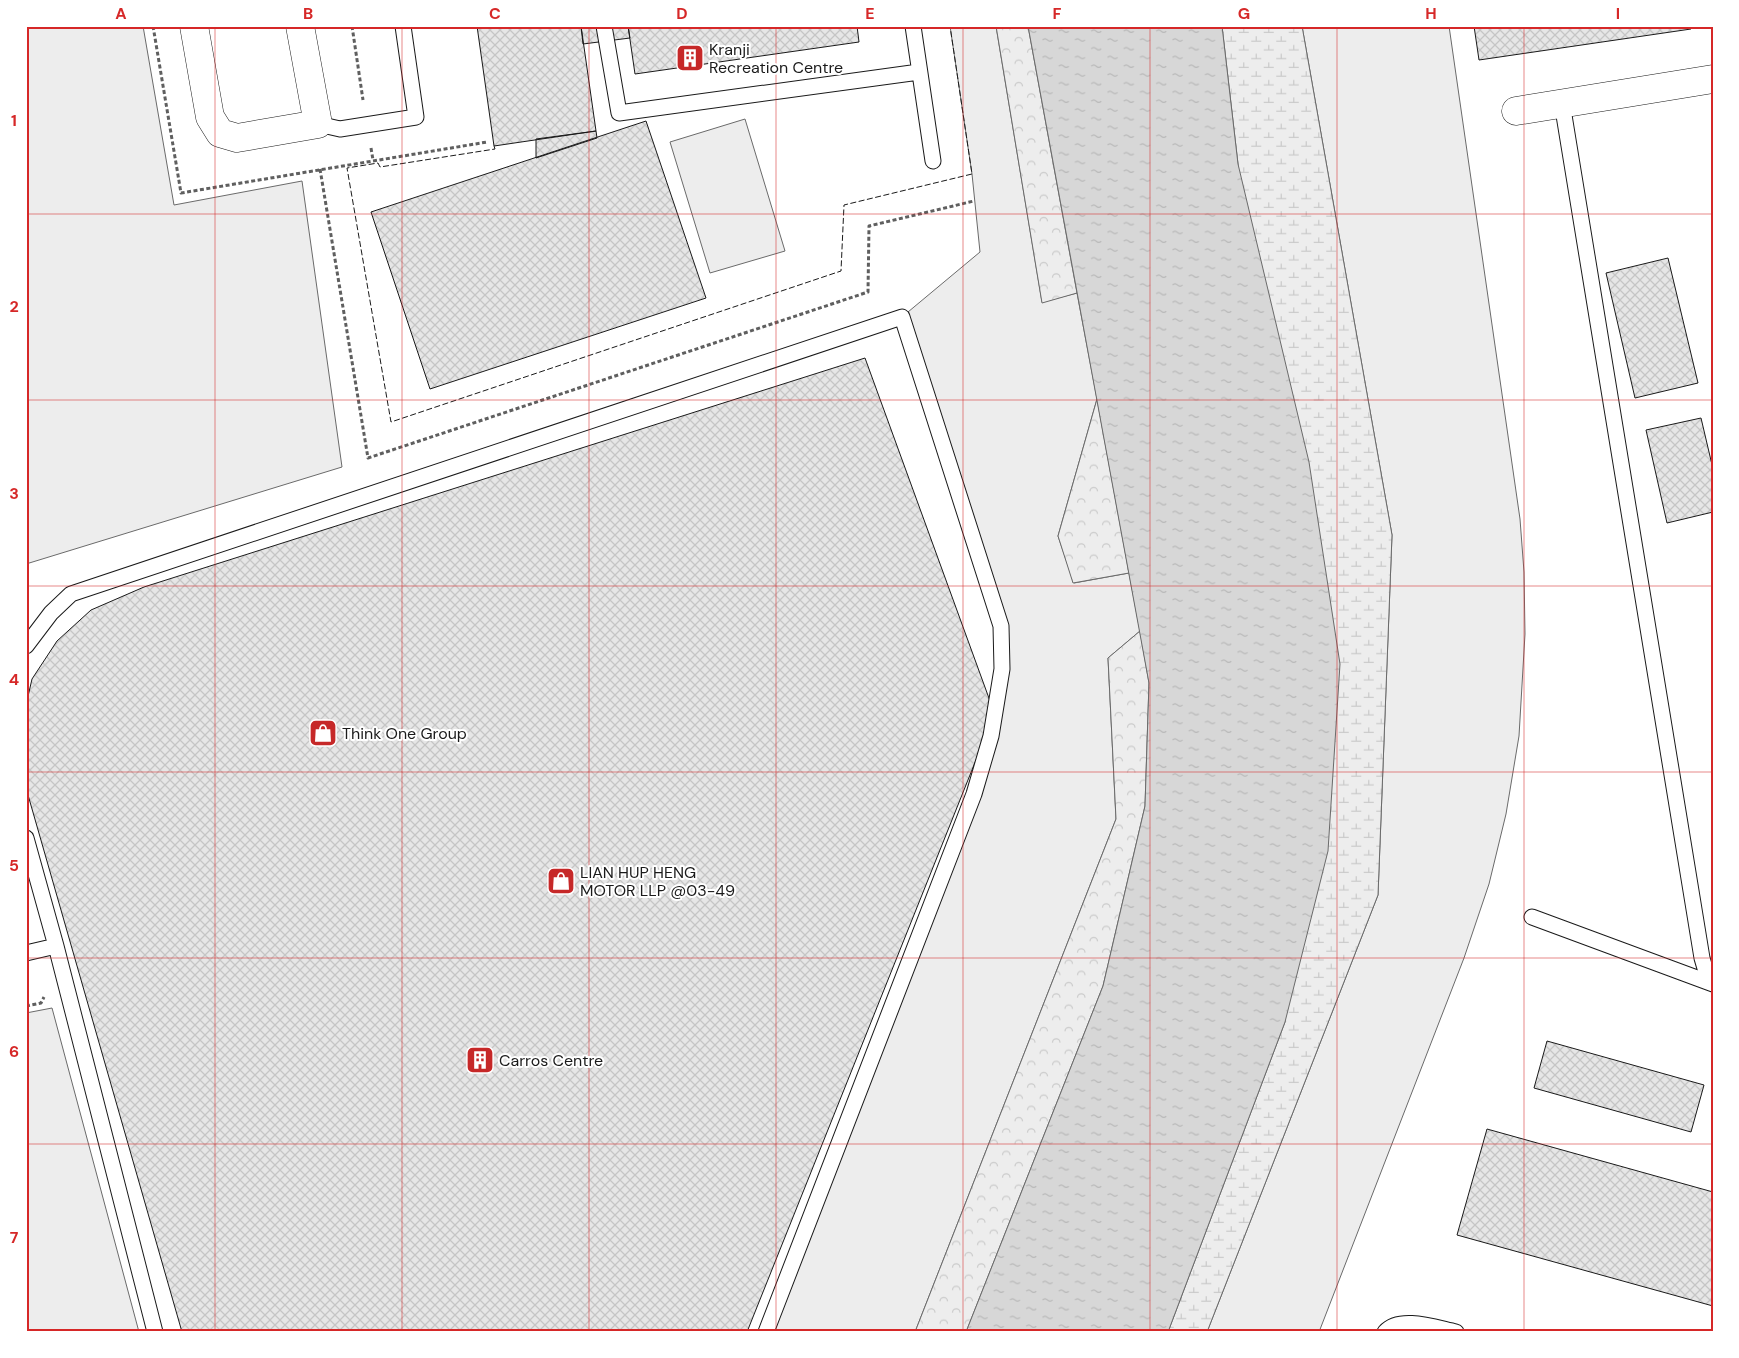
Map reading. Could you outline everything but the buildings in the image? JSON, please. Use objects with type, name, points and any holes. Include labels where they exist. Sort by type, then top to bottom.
[{"type":"street","points":[[194,26],[210,117],[220,133],[236,138],[318,124],[300,26]]},
{"type":"street","points":[[1516,111],[1713,79]]},
{"type":"lane","points":[[318,124],[340,129],[416,116],[403,26]]},
{"type":"lane","points":[[604,26],[619,113],[920,72]]},
{"type":"lane","points":[[913,26],[933,161]]},
{"type":"lane","points":[[1562,103],[1702,958],[1711,983]]},
{"type":"lane","points":[[26,646],[51,613],[71,594],[902,317],[1001,626],[1002,669],[991,736],[974,794],[766,1332]]},
{"type":"lane","points":[[26,838],[56,946],[155,1332]]},
{"type":"lane","points":[[1532,917],[1711,983]]},
{"type":"lane","points":[[26,953],[56,946]]},
{"type":"lane","points":[[1385,1332],[1388,1328],[1410,1322],[1456,1332]]},
{"type":"path","points":[[352,26],[373,160]]},
{"type":"path","points":[[320,169],[368,458],[868,292],[870,226],[974,201]]},
{"type":"shaded area","points":[[26,26],[143,26],[174,205],[302,181],[342,467],[26,564]]},
{"type":"shaded area","points":[[950,26],[996,26],[1042,302],[1077,293],[1097,399],[1058,536],[1074,583],[1129,573],[1140,631],[1108,658],[1116,819],[915,1332],[766,1332],[991,736],[1001,626],[902,317],[980,252],[972,174]]},
{"type":"shaded area","points":[[1302,26],[1449,26],[1520,519],[1524,572],[1525,634],[1519,736],[1506,814],[1489,884],[1464,958],[1319,1332],[1207,1332],[1378,895],[1392,535]]},
{"type":"shaded area","points":[[745,119],[785,251],[710,273],[670,142]]},
{"type":"shaded area","points":[[52,1008],[139,1332],[26,1332],[26,1013]]},
{"type":"green space","points":[[996,26],[1028,26],[1077,293],[1042,303]]},
{"type":"green space","points":[[1222,26],[1302,26],[1392,535],[1378,895],[1207,1332],[1168,1332],[1285,1022],[1238,164]]},
{"type":"green space","points":[[1097,399],[1129,573],[1073,583],[1058,536]]},
{"type":"green space","points":[[1140,631],[1149,683],[1145,806],[1103,986],[966,1332],[915,1332],[1116,819],[1108,658]]},
{"type":"water","points":[[1028,26],[1222,26],[1238,164],[1309,462],[1340,664],[1328,851],[1285,1022],[1168,1332],[966,1332],[1103,986],[1145,806],[1149,683]]},
{"type":"fence","points":[[494,146],[495,149],[380,167],[378,163],[347,168],[391,422],[841,271],[844,205],[972,174],[950,26]]},
{"type":"place","name":"Kranji Recreation Centre","points":[[690,58]]},
{"type":"place","name":"Think One Group","points":[[323,733]]},
{"type":"place","name":"LIAN HUP HENG MOTOR LLP @03-49","points":[[561,881]]},
{"type":"place","name":"Carros Centre","points":[[480,1060]]}]
